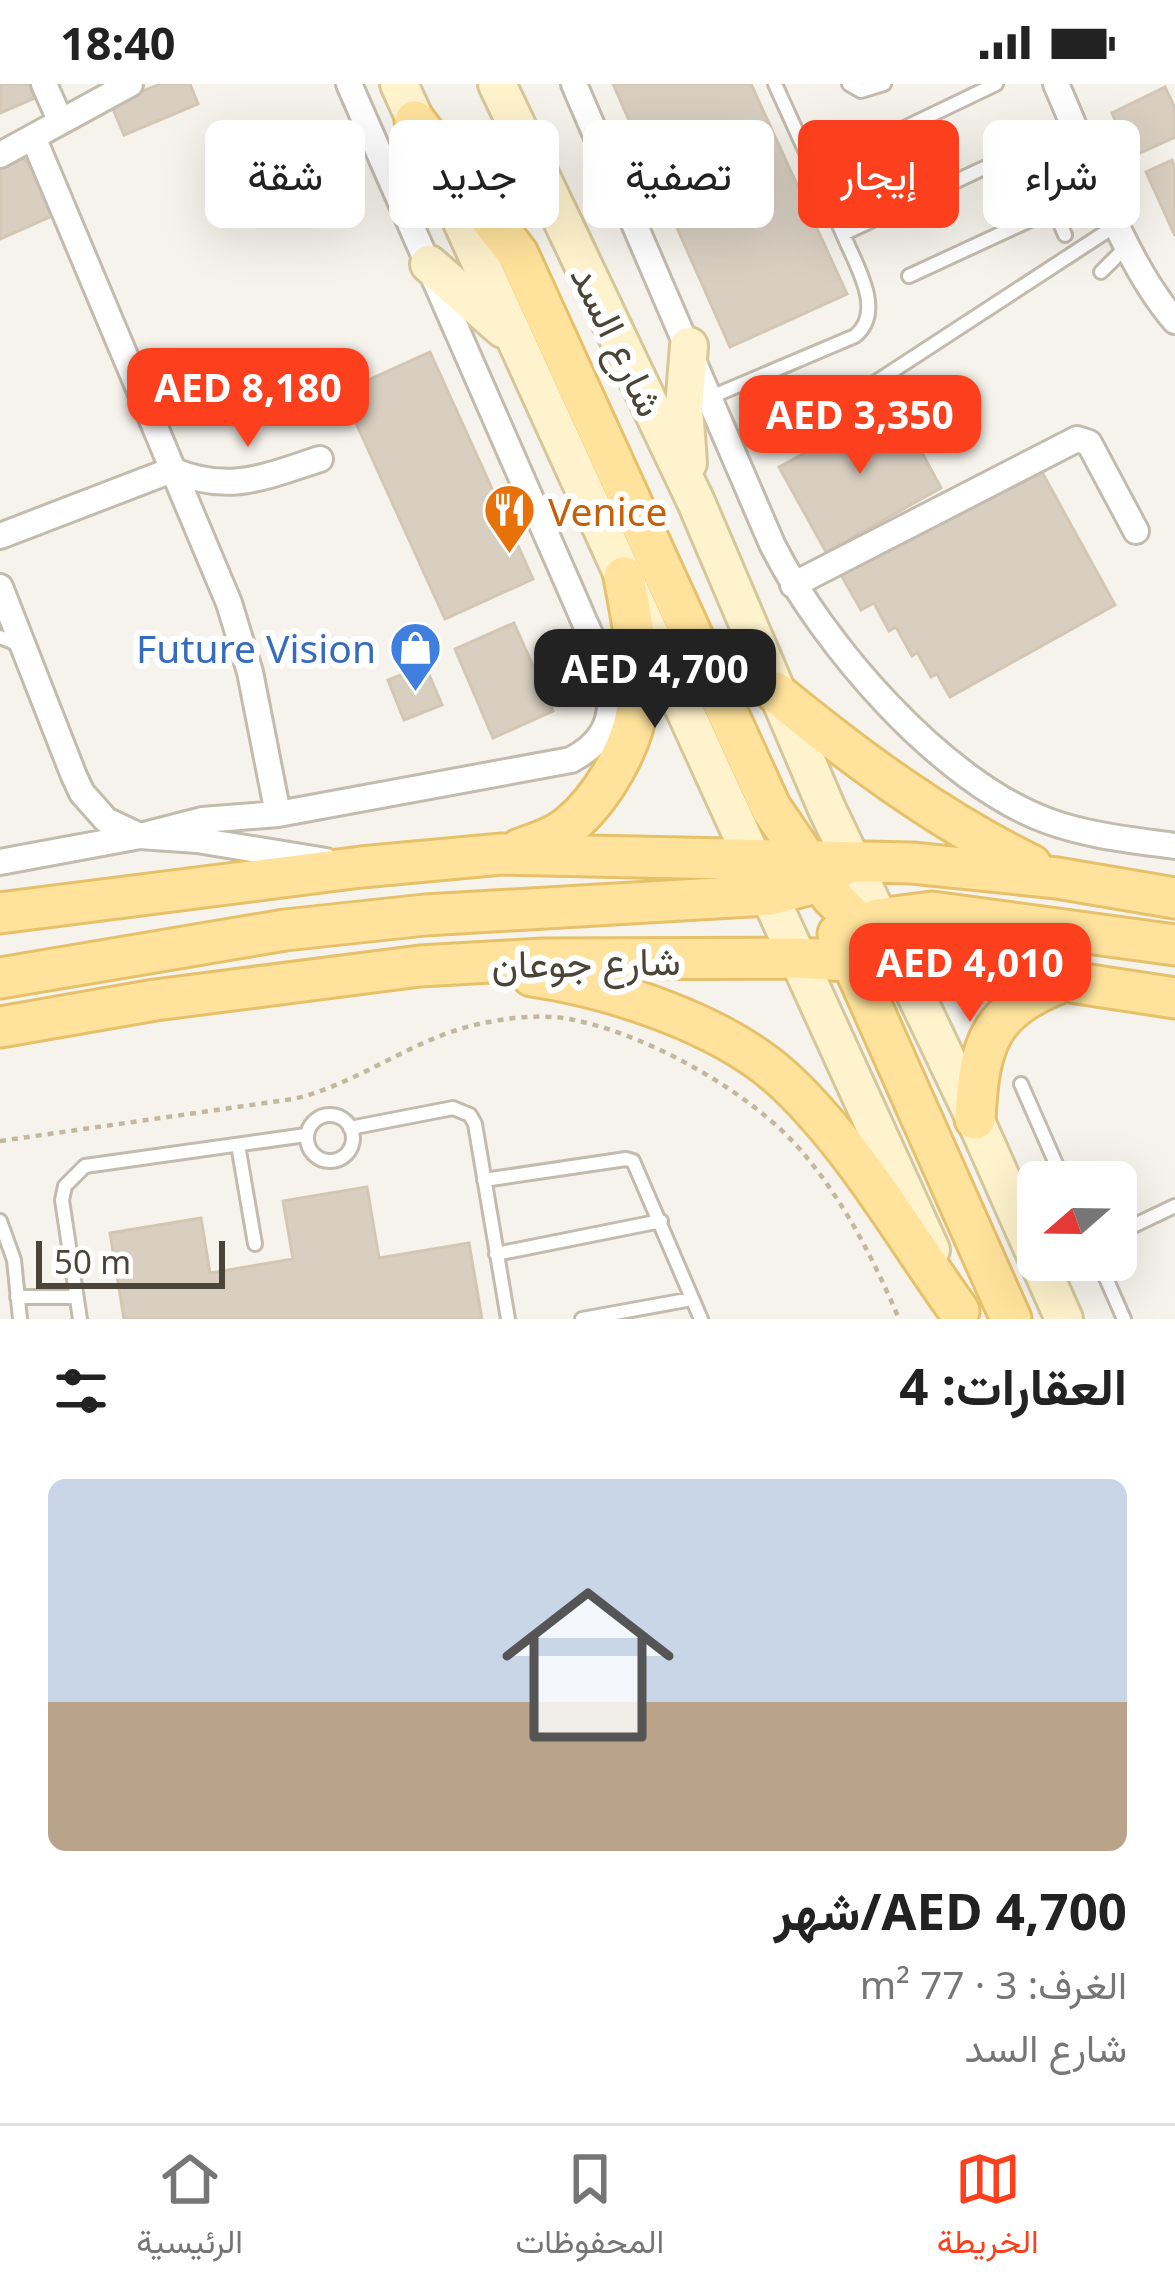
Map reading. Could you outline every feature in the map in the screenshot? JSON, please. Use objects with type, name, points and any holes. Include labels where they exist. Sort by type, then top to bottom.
[{"type":"main road","points":[[399,84],[415,120]]},
{"type":"main road","name":"شارع السد","points":[[485,84],[504,100],[696,502],[775,692],[809,876],[797,958],[961,1315]]},
{"type":"main road","points":[[465,228],[751,857]]},
{"type":"main road","points":[[498,228],[518,254],[756,778],[809,876],[857,934],[1011,1319]]},
{"type":"main road","points":[[430,264],[517,341]]},
{"type":"main road","points":[[689,346],[685,440],[696,502]]},
{"type":"main road","points":[[502,854],[568,827],[590,805],[622,752],[637,709],[632,619],[624,577]]},
{"type":"main road","points":[[775,692],[964,831],[1058,878]]},
{"type":"main road","points":[[0,913],[502,854],[751,857],[809,876]]},
{"type":"main road","points":[[0,978],[285,930],[809,876],[1058,878],[1175,898]]},
{"type":"main road","points":[[857,934],[932,912],[1175,945]]},
{"type":"main road","name":"شارع جوعان","points":[[0,1027],[155,1000],[420,966],[543,959],[797,958],[857,934],[899,964],[1175,998]]},
{"type":"main road","points":[[899,964],[1064,1319]]},
{"type":"main road","points":[[420,966],[559,980],[680,1017],[741,1051],[784,1081],[848,1153],[961,1315]]},
{"type":"main road","points":[[975,1119],[980,1065],[989,1034],[1014,1005],[1064,981]]},
{"type":"street","points":[[44,84],[60,120]]},
{"type":"street","points":[[0,155],[130,84]]},
{"type":"street","points":[[0,862],[202,820],[278,814],[571,760],[587,752],[612,709],[601,662],[350,84]]},
{"type":"street","points":[[574,84],[793,585],[821,627],[895,710],[976,783],[1010,804],[1065,827],[1175,846]]},
{"type":"street","points":[[1056,84],[1072,120]]},
{"type":"street","points":[[33,137],[203,535],[250,672],[278,814]]},
{"type":"street","points":[[1120,228],[1154,297],[1175,321]]},
{"type":"street","points":[[793,585],[1077,439],[1090,443],[1136,531]]},
{"type":"street","points":[[0,536],[172,470],[197,481],[225,484],[252,481],[320,460]]},
{"type":"street","points":[[0,587],[12,641],[82,793],[106,820],[140,836],[226,844],[362,867]]},
{"type":"lane","points":[[711,397],[855,336],[871,315],[843,234],[775,84]]},
{"type":"lane","points":[[848,84],[861,92],[884,84]]},
{"type":"lane","points":[[919,120],[994,84]]},
{"type":"lane","points":[[843,234],[983,168]]},
{"type":"lane","points":[[909,276],[1013,228]]},
{"type":"lane","points":[[1062,228],[1065,235]]},
{"type":"lane","points":[[1101,272],[1123,235]]},
{"type":"lane","points":[[859,393],[1123,235]]},
{"type":"lane","points":[[1021,1084],[1055,1161]]},
{"type":"lane","points":[[350,1128],[453,1108],[465,1112],[475,1124],[508,1319]]},
{"type":"lane","points":[[323,1115],[341,1118],[350,1128],[350,1150],[336,1162],[311,1153],[306,1136],[323,1115]]},
{"type":"lane","points":[[80,1319],[62,1200],[73,1174],[85,1166],[306,1136]]},
{"type":"lane","points":[[238,1145],[255,1244]]},
{"type":"lane","points":[[484,1180],[626,1159],[638,1166],[701,1319]]},
{"type":"lane","points":[[1137,1224],[1175,1206]]},
{"type":"lane","points":[[0,1221],[14,1260],[20,1319]]},
{"type":"lane","points":[[496,1254],[661,1221]]},
{"type":"lane","points":[[1107,1281],[1124,1319]]},
{"type":"lane","points":[[16,1297],[76,1297]]},
{"type":"lane","points":[[582,1319],[692,1299]]},
{"type":"path","points":[[0,1141],[293,1099],[331,1088],[454,1031],[510,1019],[574,1019],[633,1039],[699,1071],[735,1094],[800,1149],[857,1232],[899,1319]]},
{"type":"building","points":[[0,84],[29,84],[35,98],[0,113]]},
{"type":"building","points":[[160,84],[190,84],[198,104],[124,135],[111,104]]},
{"type":"building","points":[[613,84],[751,84],[767,120],[629,120]]},
{"type":"building","points":[[1165,87],[1175,108],[1175,137],[1140,153],[1140,120],[1115,120],[1112,113]]},
{"type":"building","points":[[774,134],[798,187],[798,228],[817,228],[847,294],[730,347],[677,228],[774,228]]},
{"type":"building","points":[[15,154],[29,163],[52,216],[0,239],[0,160]]},
{"type":"building","points":[[1172,160],[1175,168],[1175,236],[1146,172]]},
{"type":"building","points":[[430,352],[533,579],[445,619],[342,392]]},
{"type":"building","points":[[895,403],[941,488],[826,552],[779,467]]},
{"type":"building","points":[[1037,463],[1115,605],[950,697],[917,652],[912,656],[896,627],[889,631],[874,603],[861,610],[840,573]]},
{"type":"building","points":[[514,623],[553,711],[493,738],[455,649]]},
{"type":"building","name":"Future Vision","points":[[425,665],[442,705],[404,720],[388,680]]},
{"type":"building","points":[[367,1187],[379,1258],[469,1243],[482,1319],[124,1319],[110,1233],[201,1218],[210,1273],[293,1259],[283,1201]]},
{"type":"place","name":"Venice","points":[[509,556]]},
{"type":"place","name":"Future Vision","points":[[415,693]]}]
